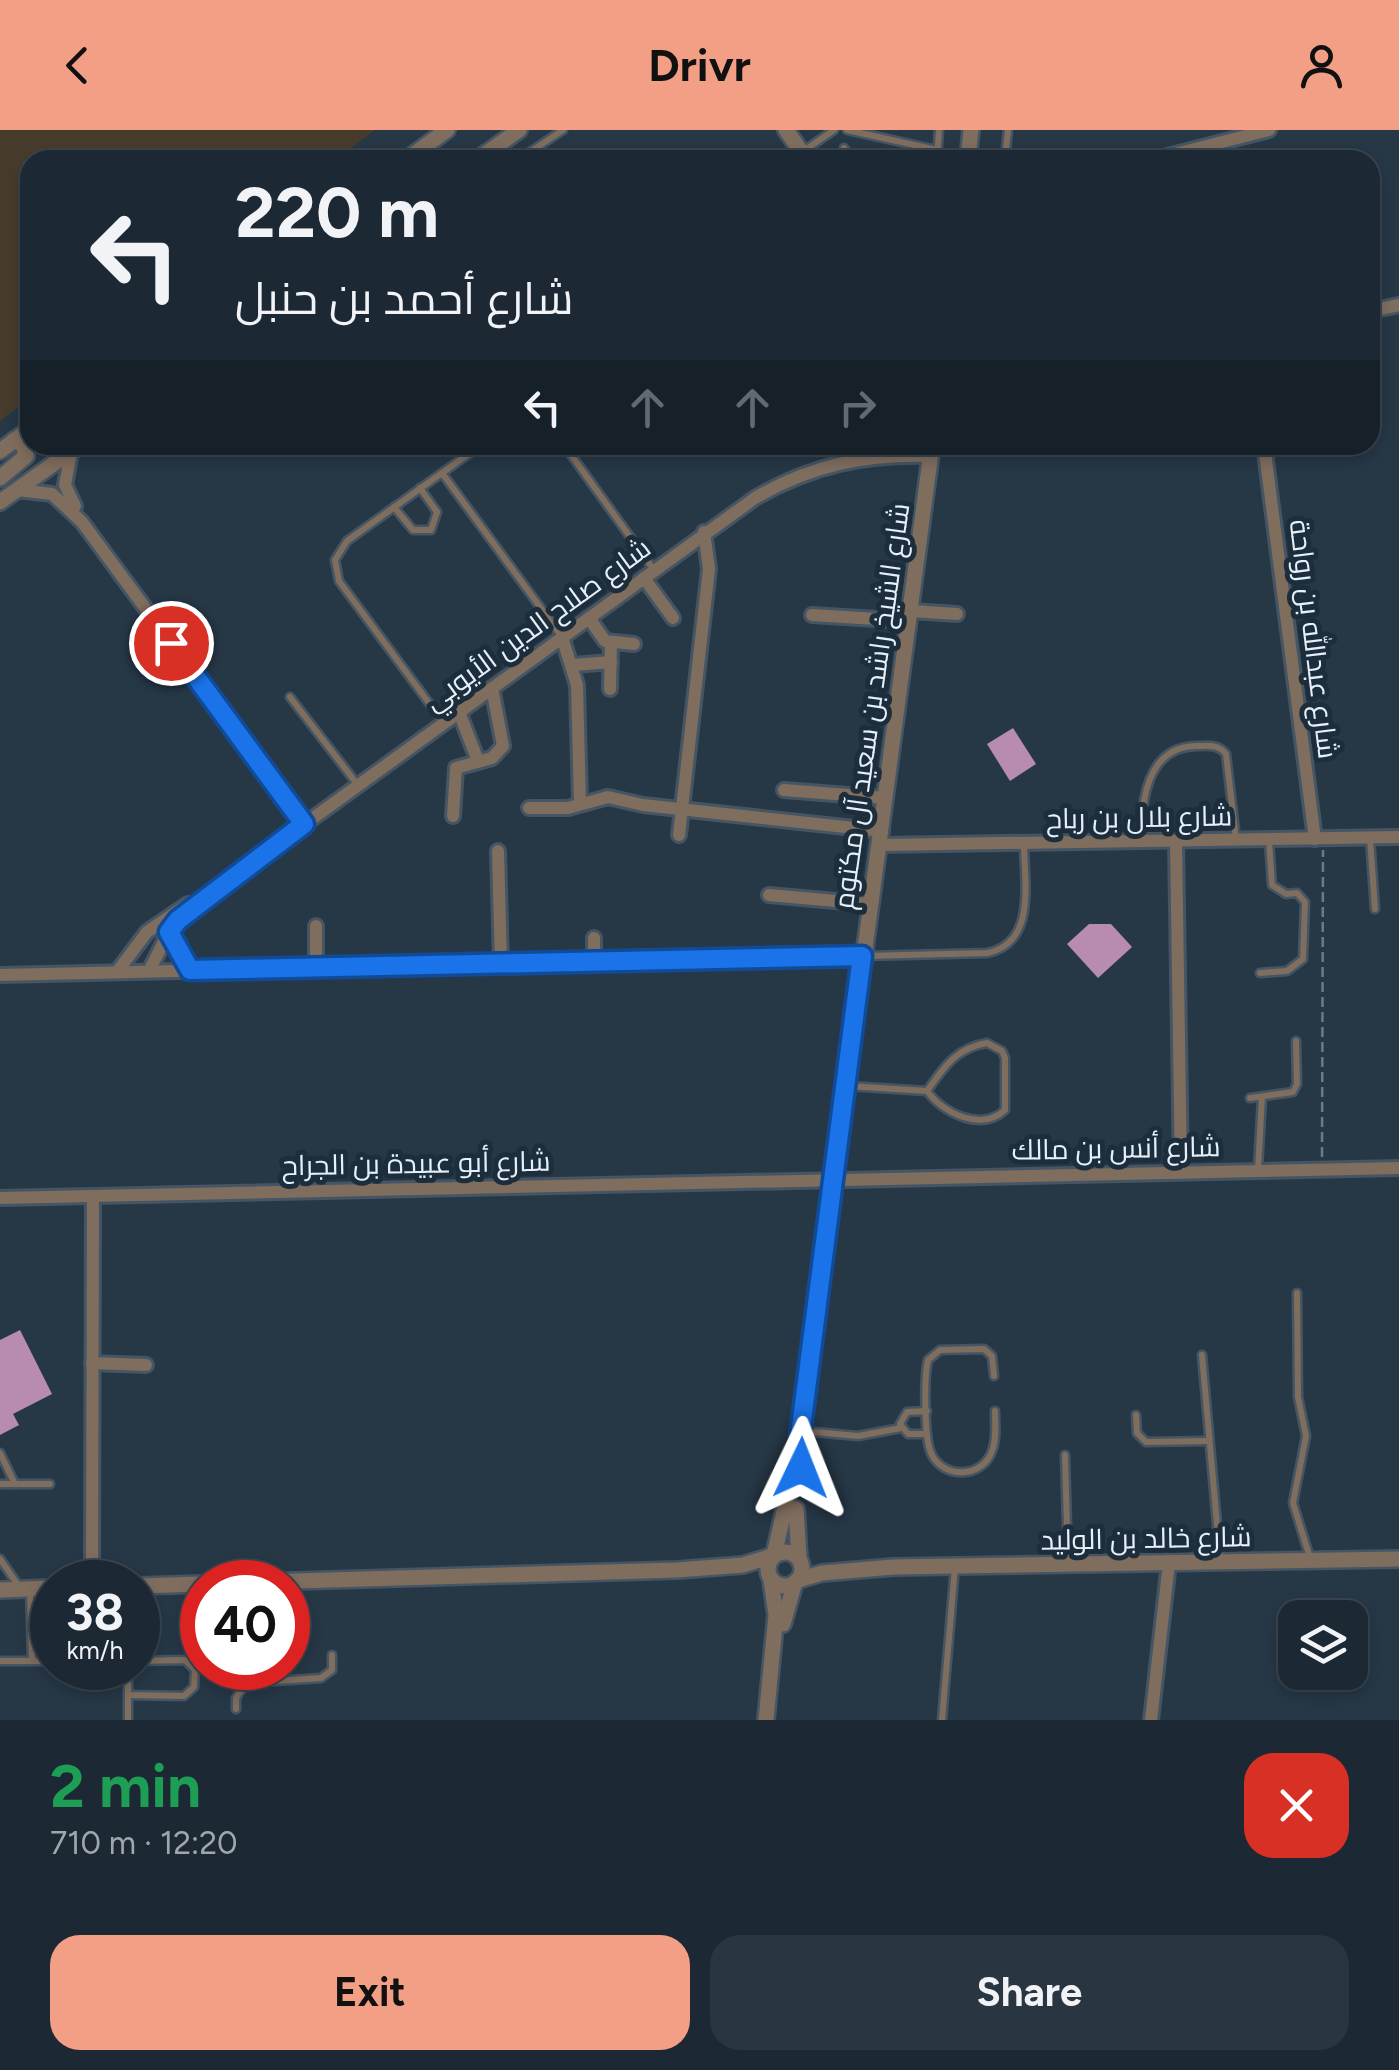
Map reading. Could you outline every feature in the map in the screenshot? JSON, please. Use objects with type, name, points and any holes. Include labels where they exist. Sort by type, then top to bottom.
[{"type":"street","points":[[420,150],[448,130]]},
{"type":"street","points":[[1191,150],[1269,130]]},
{"type":"street","points":[[491,150],[514,132]]},
{"type":"street","points":[[0,450],[20,436]]},
{"type":"street","points":[[14,440],[20,442]]},
{"type":"street","points":[[0,478],[26,455]]},
{"type":"street","points":[[0,502],[66,455]]},
{"type":"street","points":[[74,455],[65,485],[82,522]]},
{"type":"street","name":"شارع صلاح الدين الأيوبي","points":[[117,972],[147,932],[200,900],[704,532],[776,486],[821,467],[892,455]]},
{"type":"street","name":"شارع الشيخ راشد بن سعيد آل مكتوم","points":[[773,1555],[801,1431],[930,455]]},
{"type":"street","name":"شارع عبدالله بن رواحة","points":[[1265,455],[1319,839]]},
{"type":"street","points":[[18,490],[52,494],[82,522],[304,824]]},
{"type":"street","points":[[679,835],[708,568],[704,532]]},
{"type":"street","points":[[649,574],[673,618]]},
{"type":"street","points":[[812,616],[956,614]]},
{"type":"street","points":[[589,618],[600,637],[634,644]]},
{"type":"street","points":[[562,637],[578,685],[580,803]]},
{"type":"street","points":[[610,689],[611,642]]},
{"type":"street","points":[[573,665],[611,662]]},
{"type":"street","points":[[453,816],[456,768],[496,756],[504,746],[492,688]]},
{"type":"street","points":[[460,712],[478,761]]},
{"type":"street","points":[[784,790],[886,798]]},
{"type":"street","name":"شارع بلال بن رباح","points":[[529,808],[608,796],[881,838],[1024,843],[1399,837]]},
{"type":"street","points":[[1176,842],[1181,1172]]},
{"type":"street","points":[[498,850],[501,964]]},
{"type":"street","points":[[768,895],[869,904]]},
{"type":"street","name":"شارع صلاح الدين الأيوبي","points":[[149,971],[169,932],[200,900]]},
{"type":"street","points":[[316,926],[316,968]]},
{"type":"street","points":[[169,932],[190,970]]},
{"type":"street","points":[[594,938],[594,962]]},
{"type":"street","points":[[0,974],[862,956]]},
{"type":"street","name":"شارع أنس بن مالك","points":[[834,1178],[1399,1168]]},
{"type":"street","name":"شارع أبو عبيدة بن الجراح","points":[[0,1198],[834,1178]]},
{"type":"street","points":[[92,1560],[93,1196]]},
{"type":"street","points":[[92,1363],[146,1365]]},
{"type":"street","name":"شارع الشيخ راشد بن سعيد آل مكتوم","points":[[798,1451],[794,1529],[799,1558]]},
{"type":"street","points":[[310,1581],[677,1570],[743,1565],[787,1551],[799,1558],[797,1581],[769,1691]]},
{"type":"street","points":[[766,1720],[776,1606],[768,1564],[773,1555]]},
{"type":"street","name":"شارع خالد بن الوليد","points":[[799,1558],[880,1562],[893,1567]]},
{"type":"street","name":"شارع خالد بن الوليد","points":[[797,1581],[834,1571],[893,1567],[1399,1559]]},
{"type":"street","points":[[1151,1720],[1169,1563]]},
{"type":"street","points":[[677,1570],[693,1576],[734,1574],[783,1586],[797,1581]]},
{"type":"street","points":[[0,1590],[30,1589]]},
{"type":"lane","points":[[533,150],[563,130]]},
{"type":"lane","points":[[811,150],[834,130]]},
{"type":"lane","points":[[846,130],[938,150],[939,130]]},
{"type":"lane","points":[[443,723],[336,574],[342,546],[466,455]]},
{"type":"lane","points":[[571,455],[649,574]]},
{"type":"lane","points":[[442,473],[562,637]]},
{"type":"lane","points":[[394,507],[413,530],[432,530],[437,512],[420,488]]},
{"type":"lane","points":[[290,697],[358,785]]},
{"type":"lane","points":[[1143,842],[1140,807],[1146,782],[1172,753],[1184,746],[1213,746],[1226,754],[1236,840]]},
{"type":"lane","points":[[1370,838],[1375,909]]},
{"type":"lane","points":[[1260,972],[1287,971],[1303,959],[1305,902],[1296,893],[1286,894],[1272,885],[1269,840]]},
{"type":"lane","points":[[862,956],[987,952],[1006,946],[1016,936],[1024,917],[1024,843]]},
{"type":"lane","points":[[1250,1098],[1293,1092],[1297,1084],[1296,1041]]},
{"type":"lane","points":[[987,1043],[1002,1051],[1008,1102],[998,1116],[958,1116],[937,1105],[927,1091],[964,1049],[987,1043]]},
{"type":"lane","points":[[846,1086],[927,1091]]},
{"type":"lane","points":[[1258,1170],[1262,1097]]},
{"type":"lane","points":[[1297,1293],[1298,1398],[1306,1436],[1293,1503],[1311,1560]]},
{"type":"lane","points":[[994,1376],[987,1350],[935,1352],[926,1364],[928,1434],[932,1454],[941,1466],[955,1472],[971,1471],[985,1463],[993,1449],[995,1412]]},
{"type":"lane","points":[[1202,1356],[1221,1562]]},
{"type":"lane","points":[[900,1428],[900,1419],[907,1412],[928,1411]]},
{"type":"lane","points":[[1136,1415],[1138,1433],[1146,1442],[1207,1441]]},
{"type":"lane","points":[[801,1431],[858,1436],[900,1428],[908,1434],[928,1434]]},
{"type":"lane","points":[[0,1454],[15,1484]]},
{"type":"lane","points":[[1065,1455],[1068,1564]]},
{"type":"lane","points":[[0,1484],[50,1484]]},
{"type":"lane","points":[[0,1559],[26,1589],[30,1637]]},
{"type":"lane","points":[[942,1720],[955,1566]]},
{"type":"lane","points":[[310,1678],[322,1678],[332,1670],[332,1656]]},
{"type":"lane","points":[[128,1696],[184,1696],[194,1687],[194,1670],[185,1660],[160,1661]]},
{"type":"lane","points":[[0,1661],[30,1661]]},
{"type":"lane","points":[[128,1690],[128,1720]]},
{"type":"lane","points":[[236,1708],[241,1690]]},
{"type":"path","points":[[1319,839],[1322,1169]]},
{"type":"shaded area","points":[[0,130],[375,130],[349,150],[20,150],[20,406],[0,421]]},
{"type":"building","points":[[1013,728],[1036,764],[1010,781],[987,744]]},
{"type":"building","points":[[1089,924],[1111,924],[1132,947],[1098,978],[1067,944]]},
{"type":"building","points":[[20,1330],[52,1394],[13,1414],[19,1425],[0,1435],[0,1340]]},
{"type":"route","points":[[171,643],[304,824],[178,920],[169,932],[190,970],[862,956],[798,1451],[801,1468]]}]
